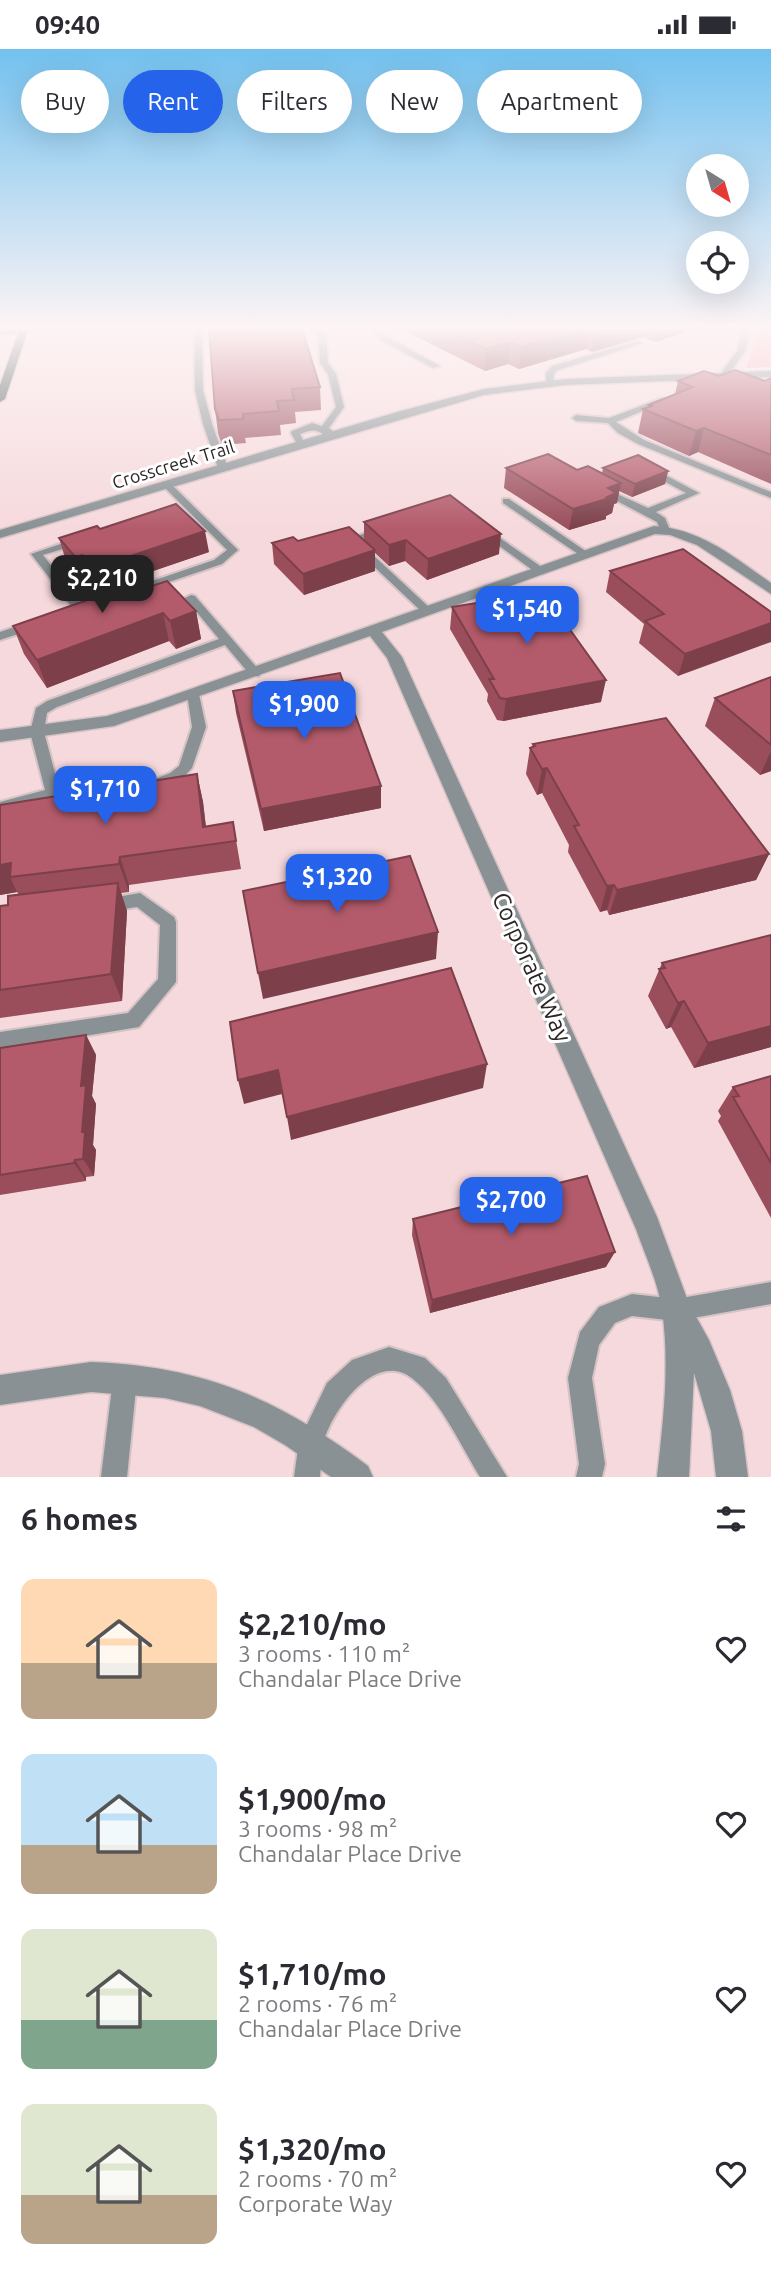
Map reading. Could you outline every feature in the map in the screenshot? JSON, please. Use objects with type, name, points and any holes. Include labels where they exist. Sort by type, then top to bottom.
[{"type":"street","name":"Crosscreek Trail","points":[[0,534],[301,444],[328,432],[468,396]]},
{"type":"street","points":[[0,736],[108,722],[255,673],[644,533],[665,530],[694,538],[771,590]]},
{"type":"street","name":"Corporate Way","points":[[373,631],[394,657],[648,1226],[670,1286],[676,1310],[681,1363],[673,1477]]},
{"type":"street","name":"Corporate Way","points":[[676,1310],[699,1347],[719,1396],[731,1449],[732,1477]]},
{"type":"street","points":[[0,1390],[89,1377],[158,1380],[226,1398],[292,1429],[357,1477]]},
{"type":"lane","points":[[201,396],[223,468]]},
{"type":"lane","points":[[328,432],[340,407],[337,396]]},
{"type":"lane","points":[[576,418],[610,421],[674,397]]},
{"type":"lane","points":[[610,421],[621,431],[641,442],[771,495]]},
{"type":"lane","points":[[635,462],[694,493],[648,513]]},
{"type":"lane","points":[[586,481],[661,520],[665,530]]},
{"type":"lane","points":[[117,596],[218,562],[233,550],[167,485]]},
{"type":"lane","points":[[506,501],[585,554]]},
{"type":"lane","points":[[177,510],[190,506]]},
{"type":"lane","points":[[474,523],[539,570]]},
{"type":"lane","points":[[389,528],[351,540],[427,611]]},
{"type":"lane","points":[[79,609],[36,554],[87,538]]},
{"type":"lane","points":[[191,599],[255,673]]},
{"type":"lane","points":[[66,614],[92,605]]},
{"type":"lane","points":[[0,636],[40,623]]},
{"type":"lane","points":[[53,793],[37,732],[41,711],[52,704],[227,641]]},
{"type":"lane","points":[[144,788],[175,777],[185,768],[199,727],[193,694]]},
{"type":"lane","points":[[0,807],[53,793],[102,796]]},
{"type":"lane","points":[[0,1041],[132,1021],[167,982],[169,922],[140,900],[89,907]]},
{"type":"lane","points":[[589,1477],[593,1464],[580,1378],[587,1341],[607,1315],[632,1305],[676,1310],[771,1293]]},
{"type":"lane","points":[[307,1477],[311,1441],[336,1392],[360,1368],[389,1359],[416,1366],[438,1385],[494,1477]]},
{"type":"lane","points":[[114,1477],[125,1379]]},
{"type":"shaded area","points":[[0,396],[771,396],[771,1477],[0,1477]]},
{"type":"building","points":[[214,396],[293,396],[294,400],[277,401],[279,411],[243,414],[243,419],[219,420]]},
{"type":"building","points":[[672,396],[771,396],[771,455],[704,428],[696,431],[643,409],[652,406],[649,405]]},
{"type":"building","points":[[548,454],[577,470],[588,466],[621,483],[608,488],[616,493],[607,497],[610,498],[573,509],[506,468]]},
{"type":"building","points":[[638,455],[668,471],[635,484],[603,468]]},
{"type":"building","points":[[450,495],[501,534],[428,559],[406,540],[389,545],[364,522]]},
{"type":"building","points":[[176,504],[205,531],[116,561],[121,566],[98,573],[82,555],[76,558],[59,538],[97,526],[100,529]]},
{"type":"building","points":[[349,527],[375,550],[303,574],[272,543],[293,537],[298,541]]},
{"type":"building","points":[[683,549],[771,612],[771,623],[685,654],[645,621],[664,614],[610,571]]},
{"type":"building","points":[[128,570],[146,588],[167,581],[196,611],[170,621],[163,613],[37,660],[13,626],[116,590],[105,577]]},
{"type":"building","points":[[543,592],[606,680],[500,698],[489,679],[494,679],[452,607]]},
{"type":"building","points":[[340,673],[381,786],[261,809],[233,691]]},
{"type":"building","points":[[771,677],[771,745],[715,698]]},
{"type":"building","points":[[666,718],[769,854],[617,890],[614,885],[607,886],[574,826],[579,825],[547,768],[542,769],[530,748],[535,746],[533,744]]},
{"type":"building","points":[[197,774],[203,827],[233,822],[236,841],[120,857],[119,864],[10,877],[11,863],[0,865],[0,805]]},
{"type":"building","points":[[410,856],[438,932],[258,973],[243,891]]},
{"type":"building","points":[[118,883],[111,974],[0,990],[0,906],[8,905],[8,896]]},
{"type":"building","points":[[771,935],[771,1026],[708,1043],[684,1001],[678,1003],[659,969],[665,968],[662,963]]},
{"type":"building","points":[[451,968],[487,1064],[287,1117],[278,1070],[238,1080],[230,1022]]},
{"type":"building","points":[[86,1035],[81,1086],[86,1085],[83,1159],[75,1160],[74,1163],[0,1175],[0,1048]]},
{"type":"building","points":[[771,1076],[771,1163],[733,1097],[739,1096],[733,1087]]},
{"type":"building","points":[[587,1176],[615,1252],[432,1300],[413,1219]]}]
